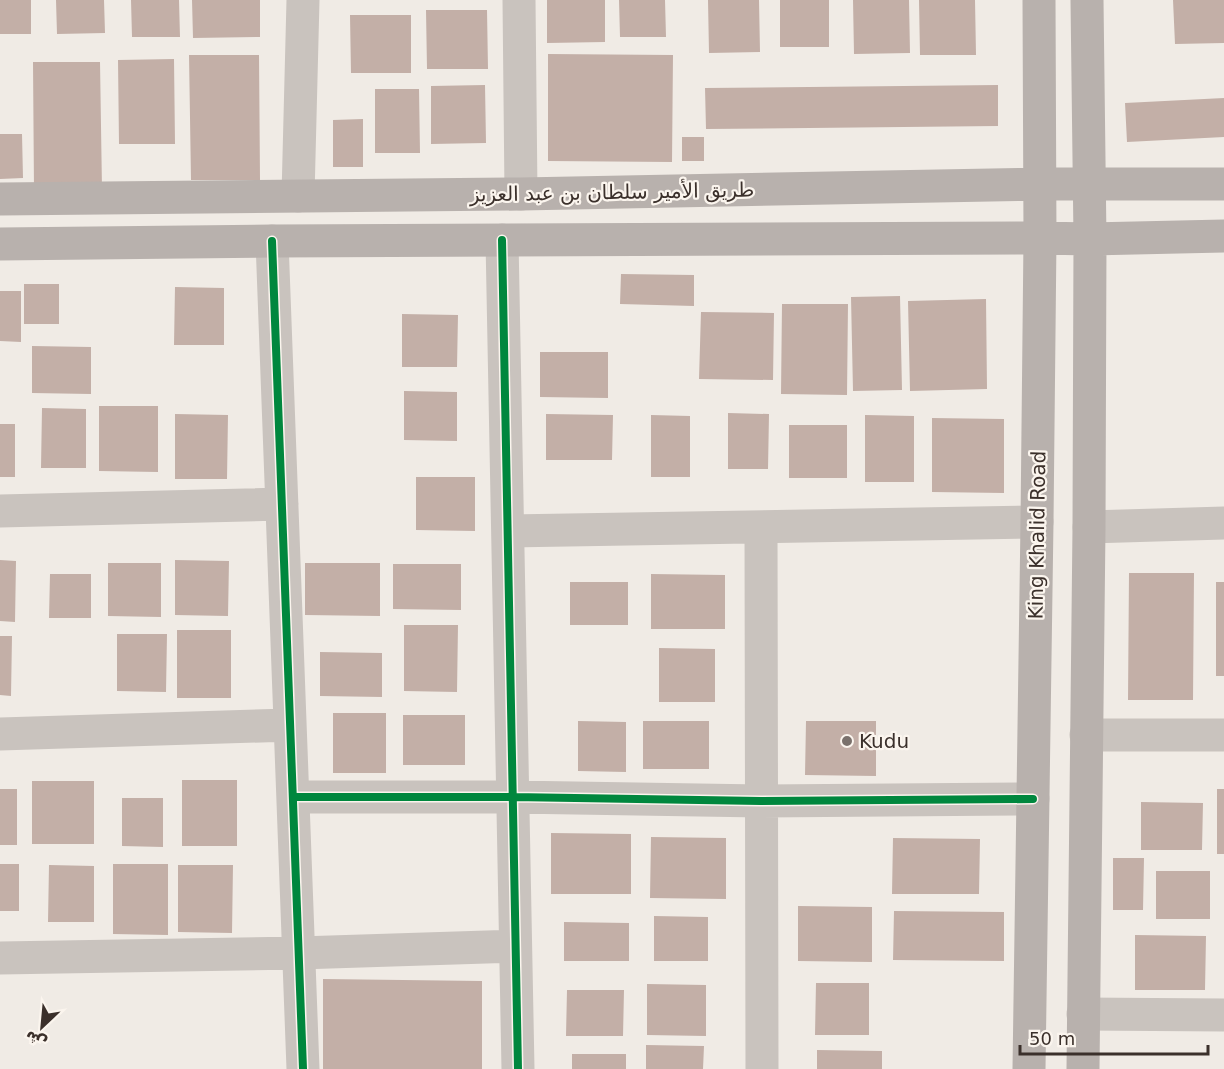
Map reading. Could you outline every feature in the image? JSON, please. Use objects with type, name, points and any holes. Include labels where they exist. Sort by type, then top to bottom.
[{"type":"main road","name":"King Khalid Road","points":[[1029,1069],[1040,238],[1039,0]]},
{"type":"main road","points":[[1083,1069],[1089,527],[1090,239],[1087,0]]},
{"type":"main road","name":"طريق الأمير سلطان بن عبد العزيز","points":[[0,199],[521,194],[1039,184],[1224,184]]},
{"type":"main road","points":[[0,244],[1090,239],[1224,236]]},
{"type":"street","points":[[298,196],[303,0]]},
{"type":"street","points":[[519,0],[521,194]]},
{"type":"street","points":[[502,240],[518,1069]]},
{"type":"street","points":[[272,241],[303,1069]]},
{"type":"street","points":[[0,511],[282,504]]},
{"type":"street","points":[[508,531],[1037,522]]},
{"type":"street","points":[[1089,527],[1224,523]]},
{"type":"street","points":[[761,527],[762,1069]]},
{"type":"street","points":[[0,734],[291,725]]},
{"type":"street","points":[[1086,735],[1224,735]]},
{"type":"street","points":[[293,797],[513,797],[761,801],[1033,799]]},
{"type":"street","points":[[0,958],[299,953],[516,946]]},
{"type":"street","points":[[1083,1014],[1224,1015]]},
{"type":"building","points":[[0,0],[31,0],[31,34],[0,34]]},
{"type":"building","points":[[56,0],[104,0],[105,33],[57,34]]},
{"type":"building","points":[[131,0],[179,0],[180,37],[132,37]]},
{"type":"building","points":[[192,0],[260,0],[260,37],[193,38]]},
{"type":"building","points":[[547,0],[605,0],[605,42],[547,43]]},
{"type":"building","points":[[619,0],[665,0],[666,37],[620,37]]},
{"type":"building","points":[[708,0],[759,0],[760,52],[709,53]]},
{"type":"building","points":[[780,0],[829,0],[829,47],[780,47]]},
{"type":"building","points":[[853,0],[909,0],[910,53],[854,54]]},
{"type":"building","points":[[919,0],[975,0],[976,55],[920,55]]},
{"type":"building","points":[[1173,0],[1224,0],[1224,43],[1175,44]]},
{"type":"building","points":[[426,10],[487,10],[488,69],[427,69]]},
{"type":"building","points":[[350,15],[411,15],[411,73],[351,73]]},
{"type":"building","points":[[548,54],[673,55],[672,162],[548,161]]},
{"type":"building","points":[[189,55],[259,55],[260,180],[191,180]]},
{"type":"building","points":[[174,59],[175,144],[119,144],[118,60]]},
{"type":"building","points":[[33,62],[100,62],[102,190],[34,191]]},
{"type":"building","points":[[485,85],[486,143],[431,144],[431,86]]},
{"type":"building","points":[[998,85],[998,126],[706,129],[705,88]]},
{"type":"building","points":[[375,89],[419,89],[420,153],[375,153]]},
{"type":"building","points":[[1224,98],[1224,137],[1127,142],[1125,103]]},
{"type":"building","points":[[363,119],[363,167],[333,167],[333,120]]},
{"type":"building","points":[[0,134],[22,134],[23,178],[0,179]]},
{"type":"building","points":[[682,137],[704,137],[704,161],[682,161]]},
{"type":"building","points":[[621,274],[694,275],[694,306],[620,304]]},
{"type":"building","points":[[24,284],[59,284],[59,324],[24,324]]},
{"type":"building","points":[[175,287],[224,288],[224,345],[174,345]]},
{"type":"building","points":[[0,291],[21,291],[21,342],[0,341]]},
{"type":"building","points":[[900,296],[902,390],[853,391],[851,297]]},
{"type":"building","points":[[986,299],[987,389],[910,391],[908,301]]},
{"type":"building","points":[[782,304],[848,304],[847,395],[781,394]]},
{"type":"building","points":[[701,312],[774,313],[773,380],[699,379]]},
{"type":"building","points":[[402,314],[458,315],[457,367],[402,367]]},
{"type":"building","points":[[32,346],[91,347],[91,394],[32,393]]},
{"type":"building","points":[[540,352],[608,352],[608,398],[540,397]]},
{"type":"building","points":[[404,391],[457,392],[457,441],[404,440]]},
{"type":"building","points":[[99,406],[158,406],[158,472],[99,471]]},
{"type":"building","points":[[42,408],[86,409],[86,468],[41,468]]},
{"type":"building","points":[[728,413],[769,414],[768,469],[728,469]]},
{"type":"building","points":[[175,414],[228,415],[227,479],[175,479]]},
{"type":"building","points":[[546,414],[613,415],[612,460],[546,460]]},
{"type":"building","points":[[651,415],[690,416],[690,477],[651,477]]},
{"type":"building","points":[[865,415],[914,416],[914,482],[865,482]]},
{"type":"building","points":[[932,418],[1004,419],[1004,493],[932,492]]},
{"type":"building","points":[[0,424],[15,424],[15,477],[0,477]]},
{"type":"building","points":[[789,425],[847,425],[847,478],[789,478]]},
{"type":"building","points":[[416,477],[475,477],[475,531],[416,530]]},
{"type":"building","points":[[0,560],[16,561],[15,622],[0,621]]},
{"type":"building","points":[[175,560],[229,561],[228,616],[175,615]]},
{"type":"building","points":[[108,563],[161,563],[161,617],[108,616]]},
{"type":"building","points":[[305,563],[380,563],[380,616],[305,615]]},
{"type":"building","points":[[393,564],[461,564],[461,610],[393,609]]},
{"type":"building","points":[[1129,573],[1194,573],[1193,700],[1128,700]]},
{"type":"building","points":[[50,574],[91,574],[91,618],[49,618]]},
{"type":"building","points":[[651,574],[725,575],[725,629],[651,629]]},
{"type":"building","points":[[570,582],[628,582],[628,625],[570,625]]},
{"type":"building","points":[[1216,582],[1224,582],[1224,676],[1216,676]]},
{"type":"building","points":[[404,625],[458,625],[457,692],[404,691]]},
{"type":"building","points":[[177,630],[231,630],[231,698],[177,698]]},
{"type":"building","points":[[117,634],[167,634],[166,692],[117,691]]},
{"type":"building","points":[[0,636],[12,636],[11,696],[0,695]]},
{"type":"building","points":[[659,648],[715,649],[715,702],[659,702]]},
{"type":"building","points":[[320,652],[382,653],[382,697],[320,696]]},
{"type":"building","points":[[333,713],[386,713],[386,773],[333,773]]},
{"type":"building","points":[[403,715],[465,715],[465,765],[403,765]]},
{"type":"building","points":[[578,721],[626,722],[626,772],[578,771]]},
{"type":"building","points":[[643,721],[709,721],[709,769],[643,769]]},
{"type":"building","points":[[806,721],[876,721],[876,776],[805,775]]},
{"type":"building","points":[[182,780],[237,780],[237,846],[182,846]]},
{"type":"building","points":[[32,781],[94,781],[94,844],[32,844]]},
{"type":"building","points":[[0,789],[17,789],[17,845],[0,845]]},
{"type":"building","points":[[1217,789],[1224,789],[1224,854],[1217,854]]},
{"type":"building","points":[[122,798],[163,798],[163,847],[122,846]]},
{"type":"building","points":[[1141,802],[1203,803],[1202,850],[1141,850]]},
{"type":"building","points":[[551,833],[631,834],[631,894],[551,894]]},
{"type":"building","points":[[651,837],[726,838],[726,899],[650,898]]},
{"type":"building","points":[[893,838],[980,839],[979,894],[892,894]]},
{"type":"building","points":[[1113,858],[1144,858],[1143,910],[1113,910]]},
{"type":"building","points":[[0,864],[19,864],[19,911],[0,911]]},
{"type":"building","points":[[113,864],[168,864],[168,935],[113,934]]},
{"type":"building","points":[[49,865],[94,866],[94,922],[48,922]]},
{"type":"building","points":[[178,865],[233,865],[232,933],[178,932]]},
{"type":"building","points":[[1156,871],[1210,871],[1210,919],[1156,919]]},
{"type":"building","points":[[798,906],[872,907],[872,962],[798,961]]},
{"type":"building","points":[[894,911],[1004,912],[1004,961],[893,960]]},
{"type":"building","points":[[654,916],[708,917],[708,961],[654,961]]},
{"type":"building","points":[[564,922],[629,923],[629,961],[564,961]]},
{"type":"building","points":[[1135,935],[1206,936],[1205,990],[1135,990]]},
{"type":"building","points":[[323,979],[482,981],[482,1069],[323,1069]]},
{"type":"building","points":[[816,983],[869,983],[869,1035],[815,1035]]},
{"type":"building","points":[[647,984],[706,985],[706,1036],[647,1035]]},
{"type":"building","points":[[567,990],[624,990],[623,1036],[566,1036]]},
{"type":"building","points":[[646,1045],[704,1046],[703,1069],[646,1069]]},
{"type":"building","points":[[817,1050],[882,1051],[882,1069],[817,1069]]},
{"type":"building","points":[[572,1054],[626,1054],[626,1069],[572,1069]]},
{"type":"cycle path","points":[[502,240],[518,1069]]},
{"type":"cycle path","points":[[272,241],[303,1069]]},
{"type":"cycle path","points":[[293,797],[513,797],[761,801],[1033,799]]},
{"type":"place","name":"Kudu","points":[[847,741]]}]
